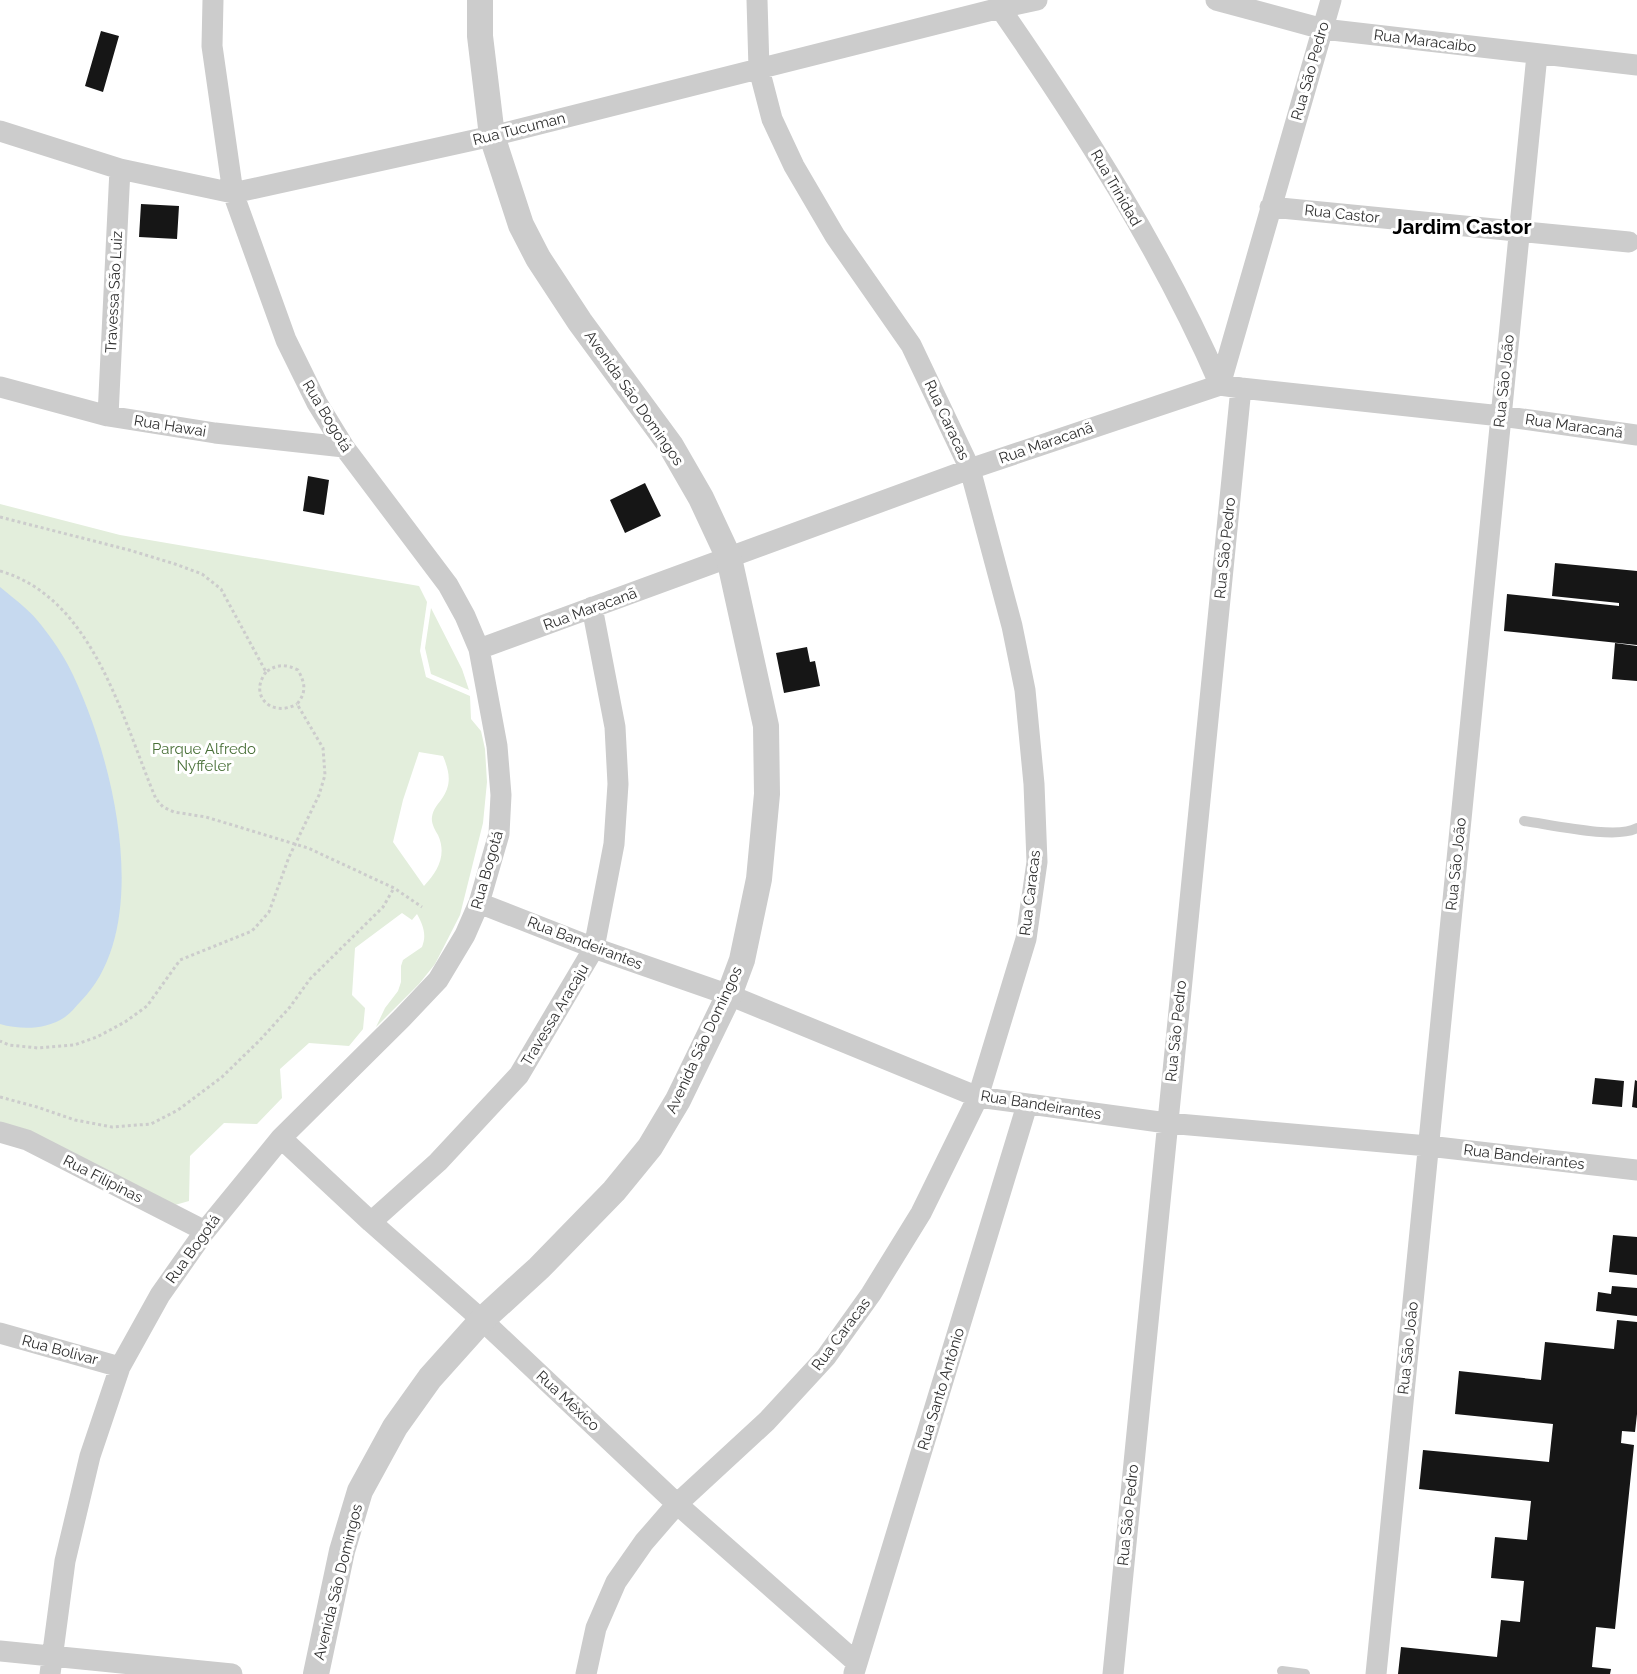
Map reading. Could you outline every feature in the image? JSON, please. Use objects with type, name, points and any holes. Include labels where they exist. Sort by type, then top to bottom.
[{"type":"street","name":"Rua Bogotá","points":[[51,1665],[65,1561],[90,1456],[120,1367],[160,1295],[205,1231],[281,1138],[438,980],[465,935],[479,903],[499,834],[501,795],[497,746],[479,649],[448,585],[344,447],[317,403],[286,340],[234,193],[212,46],[213,0]]},
{"type":"street","name":"Avenida São Domingos","points":[[316,1674],[342,1551],[360,1491],[395,1427],[430,1378],[482,1320],[539,1268],[614,1191],[650,1147],[678,1100],[729,995],[742,960],[759,879],[767,794],[766,726],[729,558],[700,498],[671,446],[580,322],[538,258],[522,225],[492,136],[480,36],[480,0]]},
{"type":"street","name":"Rua Caracas","points":[[586,1674],[596,1628],[616,1582],[644,1542],[677,1504],[767,1420],[826,1357],[872,1294],[921,1214],[978,1097],[1026,939],[1037,862],[1034,784],[1025,690],[1012,626],[970,469],[911,345],[836,236],[794,166],[772,119],[759,69],[757,0]]},
{"type":"street","name":"Rua Tucuman","points":[[0,131],[120,169],[234,193],[492,136],[759,69],[1000,4],[1037,0]]},
{"type":"street","name":"Rua Maracaibo","points":[[1216,0],[1323,29],[1637,65]]},
{"type":"street","name":"Rua São Pedro","points":[[1113,1674],[1167,1123],[1235,330],[1331,0]]},
{"type":"street","name":"Rua Trinidad","points":[[1000,4],[1103,164],[1230,386]]},
{"type":"street","name":"Rua São João","points":[[1376,1674],[1537,55]]},
{"type":"street","name":"Travessa São Luiz","points":[[108,416],[120,169]]},
{"type":"street","name":"Rua Castor","points":[[1270,207],[1629,242]]},
{"type":"street","points":[[1195,327],[1215,333],[1235,330]]},
{"type":"street","name":"Rua Maracanã","points":[[479,649],[970,469],[1230,386],[1501,416],[1637,435]]},
{"type":"street","name":"Rua Hawai","points":[[0,387],[108,416],[215,433],[344,447]]},
{"type":"street","name":"Travessa Aracaju","points":[[371,1222],[438,1162],[519,1076],[594,948],[614,844],[618,784],[615,727],[592,608]]},
{"type":"street","name":"Rua Bandeirantes","points":[[479,903],[594,948],[729,995],[978,1097],[1167,1123],[1428,1146],[1637,1170]]},
{"type":"street","name":"Rua Santo Antônio","points":[[856,1668],[1027,1105]]},
{"type":"street","name":"Rua Filipinas","points":[[0,1132],[27,1140],[205,1231]]},
{"type":"street","name":"Rua México","points":[[281,1138],[371,1222],[482,1320],[677,1504],[856,1668]]},
{"type":"street","name":"Rua Bolivar","points":[[0,1333],[120,1367]]},
{"type":"street","points":[[0,1651],[51,1665],[232,1674]]},
{"type":"lane","points":[[1524,821],[1610,833],[1632,831],[1637,828]]},
{"type":"lane","points":[[1282,1671],[1305,1674]]},
{"type":"path","points":[[0,517],[129,550],[202,574],[221,589],[266,672]]},
{"type":"path","points":[[0,571],[17,576],[42,591],[79,629],[92,647],[104,669],[156,799],[164,807],[174,812],[206,817],[294,844],[394,888],[422,907]]},
{"type":"path","points":[[285,665],[298,670],[305,688],[297,705],[282,710],[266,704],[259,687],[266,672],[274,667],[285,665]]},
{"type":"path","points":[[0,1041],[9,1045],[38,1048],[74,1045],[97,1037],[125,1022],[147,1006],[180,960],[252,931],[269,912],[294,844],[320,795],[325,775],[323,748],[297,705]]},
{"type":"path","points":[[0,1097],[75,1120],[112,1127],[151,1125],[178,1110],[222,1077],[260,1040],[290,1007],[310,979],[383,907],[394,888]]},
{"type":"green space","name":"Parque Alfredo Nyffeler","points":[[0,504],[120,535],[419,586],[427,602],[420,651],[426,677],[470,696],[471,719],[481,731],[485,749],[487,782],[483,823],[460,915],[435,964],[419,984],[376,1027],[385,1008],[398,991],[403,960],[422,947],[423,926],[417,914],[412,920],[402,913],[355,948],[352,995],[365,1008],[363,1029],[349,1046],[309,1043],[280,1069],[282,1098],[257,1124],[224,1123],[190,1156],[189,1201],[175,1205],[0,1123]],"holes":[[[419,752],[443,756],[448,773],[448,784],[445,795],[434,810],[432,819],[441,842],[441,856],[437,869],[424,886],[393,842],[403,800]]]},
{"type":"green space","points":[[431,608],[462,669],[469,690],[431,674],[425,648]]},
{"type":"water","points":[[0,587],[37,620],[68,665],[99,742],[111,787],[119,835],[122,883],[117,928],[104,968],[81,1001],[67,1015],[58,1021],[33,1028],[0,1024]]},
{"type":"building","points":[[101,31],[119,36],[103,92],[85,86]]},
{"type":"building","points":[[141,204],[179,206],[177,239],[139,237]]},
{"type":"building","points":[[308,476],[329,480],[324,515],[303,511]]},
{"type":"building","points":[[645,483],[661,516],[625,533],[610,500]]},
{"type":"building","points":[[1555,563],[1637,571],[1637,645],[1504,631],[1507,594],[1619,606],[1619,603],[1552,596]]},
{"type":"building","points":[[1615,643],[1637,646],[1637,681],[1612,679]]},
{"type":"building","points":[[807,647],[810,662],[815,661],[820,686],[784,693],[776,653]]},
{"type":"building","points":[[1595,1078],[1624,1081],[1622,1107],[1592,1104]]},
{"type":"building","points":[[1635,1080],[1637,1081],[1637,1108],[1632,1107]]},
{"type":"building","points":[[1613,1235],[1637,1237],[1637,1275],[1609,1272]]},
{"type":"building","points":[[1612,1286],[1637,1288],[1637,1316],[1596,1311],[1598,1292],[1611,1294]]},
{"type":"building","points":[[1617,1320],[1637,1322],[1637,1414],[1635,1432],[1622,1431],[1621,1443],[1634,1445],[1615,1629],[1596,1627],[1592,1667],[1611,1669],[1610,1674],[1398,1674],[1401,1647],[1497,1657],[1501,1620],[1520,1622],[1524,1581],[1491,1578],[1495,1537],[1527,1540],[1531,1501],[1419,1489],[1423,1450],[1549,1462],[1553,1424],[1455,1414],[1459,1371],[1541,1380],[1545,1342],[1614,1349]]},
{"type":"district","name":"Jardim Castor","points":[[1462,227]]}]
